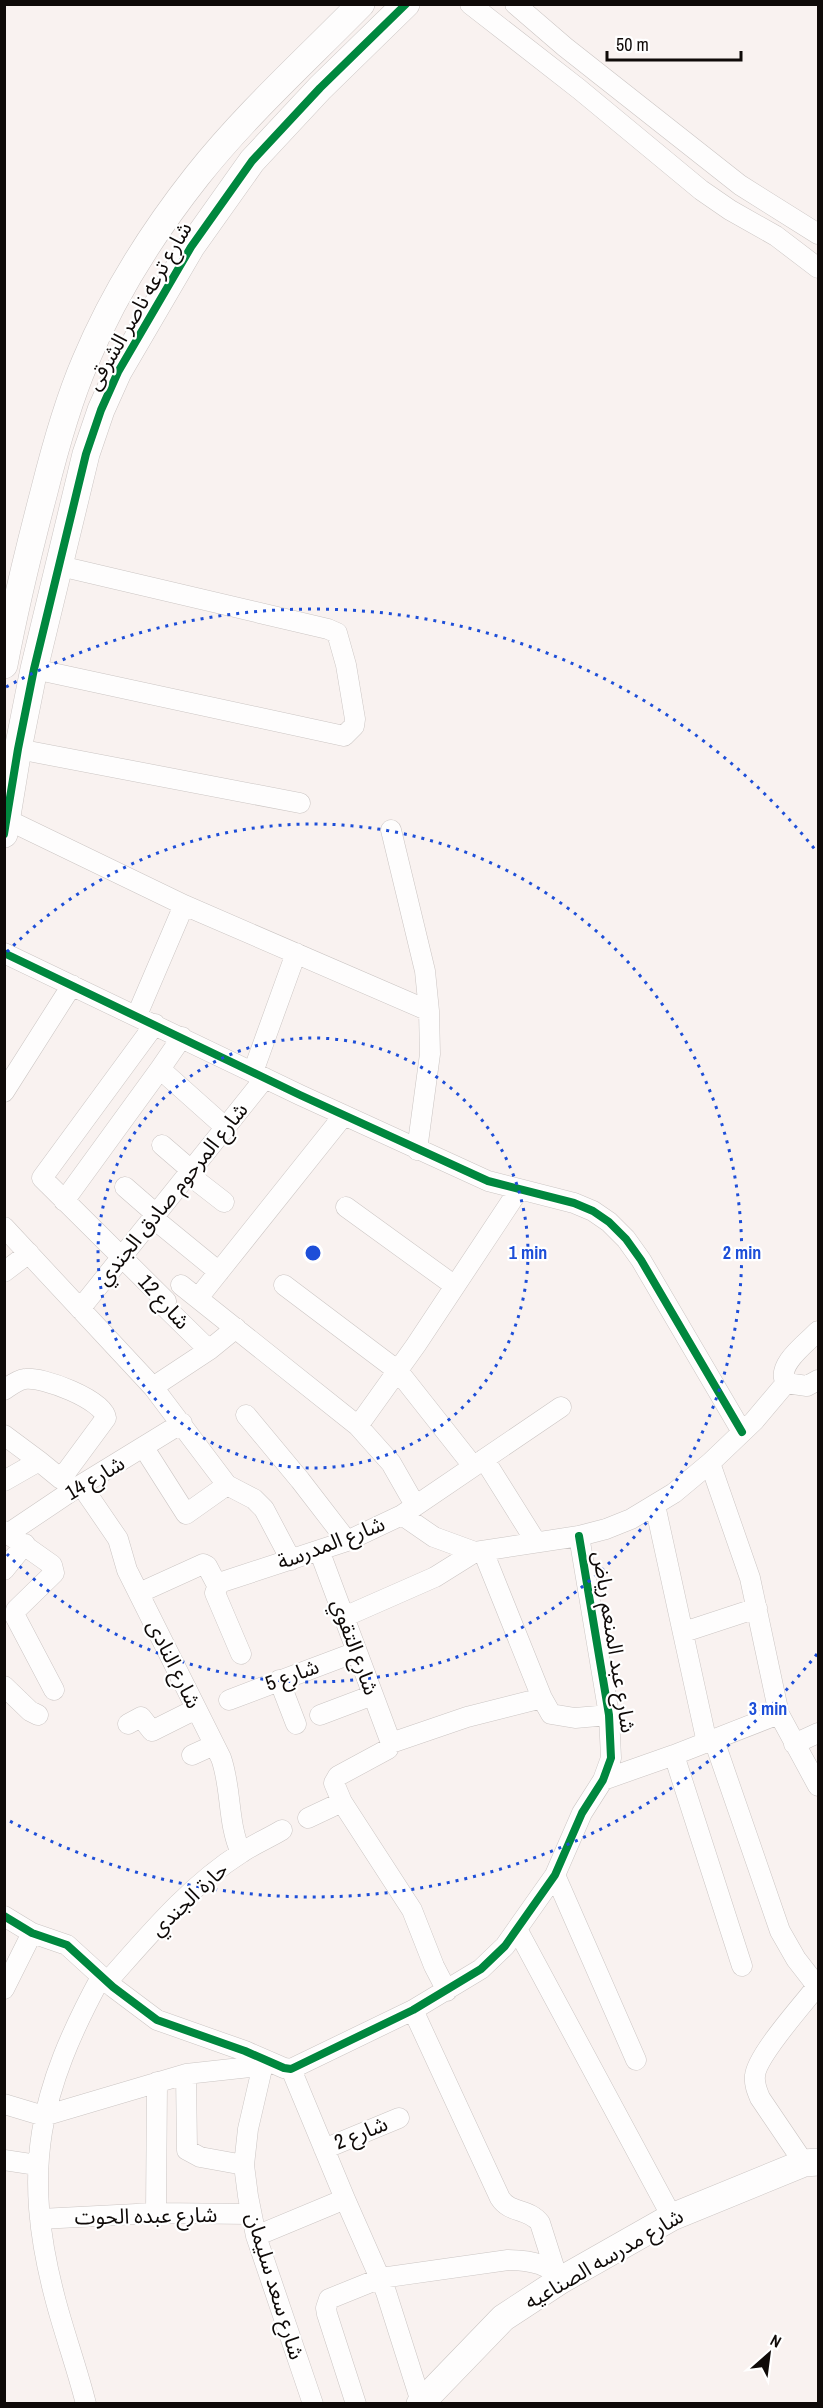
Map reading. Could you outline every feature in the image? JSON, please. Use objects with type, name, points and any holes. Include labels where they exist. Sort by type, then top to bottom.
[{"type":"street","name":"شارع ترعه ناصر الشرقى","points":[[4,665],[18,588],[59,431],[85,362],[116,296],[154,233],[198,174],[361,4]]},
{"type":"street","name":"شارع ترعه ناصر الشرقى","points":[[6,827],[34,669],[86,454],[101,410],[118,372],[191,247],[252,161],[320,88],[406,4]]},
{"type":"street","points":[[470,4],[579,89],[701,190],[730,210],[776,236],[819,268]]},
{"type":"street","points":[[515,4],[565,47],[740,185],[819,234]]},
{"type":"street","points":[[34,669],[344,736],[354,726],[355,719],[346,665],[337,633],[60,566]]},
{"type":"street","points":[[18,749],[300,803]]},
{"type":"street","points":[[6,827],[429,1011]]},
{"type":"street","points":[[391,830],[425,971],[429,1011],[430,1054],[417,1150]]},
{"type":"street","points":[[137,1015],[184,905]]},
{"type":"street","points":[[4,953],[417,1150],[488,1181],[518,1191],[574,1203],[593,1211],[609,1222],[626,1239],[658,1287],[742,1432]]},
{"type":"street","name":"شارع المرحوم صادق الجندي","points":[[80,1309],[225,1128],[259,1075],[296,953]]},
{"type":"street","points":[[4,1092],[72,985]]},
{"type":"street","name":"شارع 12","points":[[155,1024],[42,1178],[166,1301],[164,1306],[209,1350]]},
{"type":"street","points":[[64,1201],[182,1037]]},
{"type":"street","points":[[160,1069],[225,1128]]},
{"type":"street","points":[[198,1298],[344,1116]]},
{"type":"street","points":[[162,1145],[224,1202]]},
{"type":"street","points":[[124,1187],[219,1272]]},
{"type":"street","points":[[358,1426],[398,1371],[518,1191]]},
{"type":"street","points":[[346,1208],[455,1286]]},
{"type":"street","points":[[4,1227],[153,1387],[227,1485],[254,1499],[264,1509],[291,1560]]},
{"type":"street","points":[[4,1272],[29,1253]]},
{"type":"street","points":[[181,1285],[358,1426],[391,1463],[408,1510],[434,1538],[479,1552],[551,1714],[581,1718],[609,1714]]},
{"type":"street","points":[[284,1285],[398,1371],[479,1462],[536,1542]]},
{"type":"street","points":[[153,1387],[209,1350],[236,1328]]},
{"type":"street","points":[[786,1383],[784,1372],[787,1363],[819,1331]]},
{"type":"street","points":[[4,1390],[25,1378],[47,1382],[98,1405],[105,1414],[103,1423],[62,1479],[4,1435]]},
{"type":"street","points":[[786,1383],[807,1386],[819,1380]]},
{"type":"street","points":[[344,1617],[435,1577],[479,1552],[579,1536],[606,1529],[655,1505],[710,1463],[742,1432],[786,1383]]},
{"type":"street","name":"شارع المدرسة","points":[[217,1585],[222,1581],[347,1541],[408,1510],[561,1407]]},
{"type":"street","points":[[246,1415],[347,1541]]},
{"type":"street","name":"شارع 14","points":[[4,1570],[13,1536],[81,1485],[182,1423]]},
{"type":"street","points":[[144,1448],[186,1514],[227,1485]]},
{"type":"street","points":[[4,1481],[39,1461]]},
{"type":"street","points":[[710,1463],[750,1578],[779,1714],[819,1786]]},
{"type":"street","name":"شارع النادى","points":[[81,1485],[118,1539],[127,1570],[225,1768],[233,1829],[241,1853]]},
{"type":"street","points":[[655,1505],[711,1741],[780,1931],[796,1959],[818,1985],[768,2050],[754,2074],[760,2098],[811,2163]]},
{"type":"street","points":[[13,1536],[52,1565],[54,1573],[16,1610],[15,1616],[54,1690]]},
{"type":"street","name":"شارع عبد المنعم رياض","points":[[291,2068],[413,2010],[481,1969],[504,1946],[555,1875],[582,1813],[603,1780],[611,1758],[609,1714],[579,1536]]},
{"type":"street","name":"شارع التقوي","points":[[319,1550],[391,1743]]},
{"type":"street","points":[[139,1593],[202,1564],[207,1566],[217,1585],[215,1593],[241,1654]]},
{"type":"street","points":[[684,1632],[758,1608]]},
{"type":"street","name":"شارع 5","points":[[229,1700],[356,1652]]},
{"type":"street","points":[[279,1680],[296,1724]]},
{"type":"street","points":[[4,1686],[30,1711],[38,1715]]},
{"type":"street","points":[[320,1715],[373,1695]]},
{"type":"street","points":[[447,1991],[434,1966],[412,1910],[342,1802],[334,1784],[336,1778],[388,1749],[391,1743],[467,1717],[542,1698]]},
{"type":"street","points":[[128,1724],[141,1717],[152,1731],[196,1708]]},
{"type":"street","points":[[603,1780],[779,1714]]},
{"type":"street","points":[[794,1744],[819,1733]]},
{"type":"street","points":[[192,1755],[214,1745]]},
{"type":"street","points":[[674,1755],[742,1965]]},
{"type":"street","points":[[308,1818],[342,1802]]},
{"type":"street","name":"حارة الجندي","points":[[86,2403],[55,2298],[41,2235],[37,2192],[37,2165],[44,2116],[65,2049],[104,1979],[203,1882],[241,1853],[282,1830]]},
{"type":"street","points":[[555,1875],[636,2060]]},
{"type":"street","points":[[4,1916],[32,1933],[68,1945],[104,1979],[157,2020],[245,2051],[284,2068],[291,2068],[345,2199],[381,2278],[421,2403]]},
{"type":"street","points":[[517,1929],[672,2217]]},
{"type":"street","points":[[4,1989],[32,1933]]},
{"type":"street","points":[[413,2010],[500,2198],[508,2207],[536,2217],[558,2275]]},
{"type":"street","points":[[4,2104],[44,2116],[186,2074],[250,2067],[264,2060]]},
{"type":"street","name":"شارع سعد سليمان","points":[[264,2060],[250,2118],[244,2165],[256,2236],[313,2403]]},
{"type":"street","points":[[186,2074],[187,2150],[200,2157],[244,2165]]},
{"type":"street","points":[[156,2213],[157,2082]]},
{"type":"street","name":"شارع 2","points":[[324,2149],[399,2118]]},
{"type":"street","points":[[4,2160],[37,2165]]},
{"type":"street","name":"شارع مدرسه الصناعيه","points":[[421,2403],[502,2318],[558,2275],[672,2217],[811,2163]]},
{"type":"street","points":[[256,2236],[345,2199]]},
{"type":"street","name":"شارع عبده الحوت","points":[[40,2219],[156,2213],[251,2214]]},
{"type":"street","points":[[356,2403],[326,2308],[329,2300],[381,2278],[508,2260],[525,2260],[558,2275]]},
{"type":"cycle path","points":[[4,834],[34,669],[86,454],[101,410],[118,372],[191,247],[252,161],[320,88],[406,4]]},
{"type":"cycle path","points":[[4,953],[300,1095],[488,1181],[574,1203],[593,1211],[609,1222],[626,1239],[641,1260],[742,1432]]},
{"type":"cycle path","points":[[4,1916],[32,1933],[67,1945],[113,1987],[157,2020],[291,2069],[413,2010],[481,1969],[505,1946],[555,1875],[582,1813],[603,1780],[611,1758],[609,1715],[579,1536]]}]
